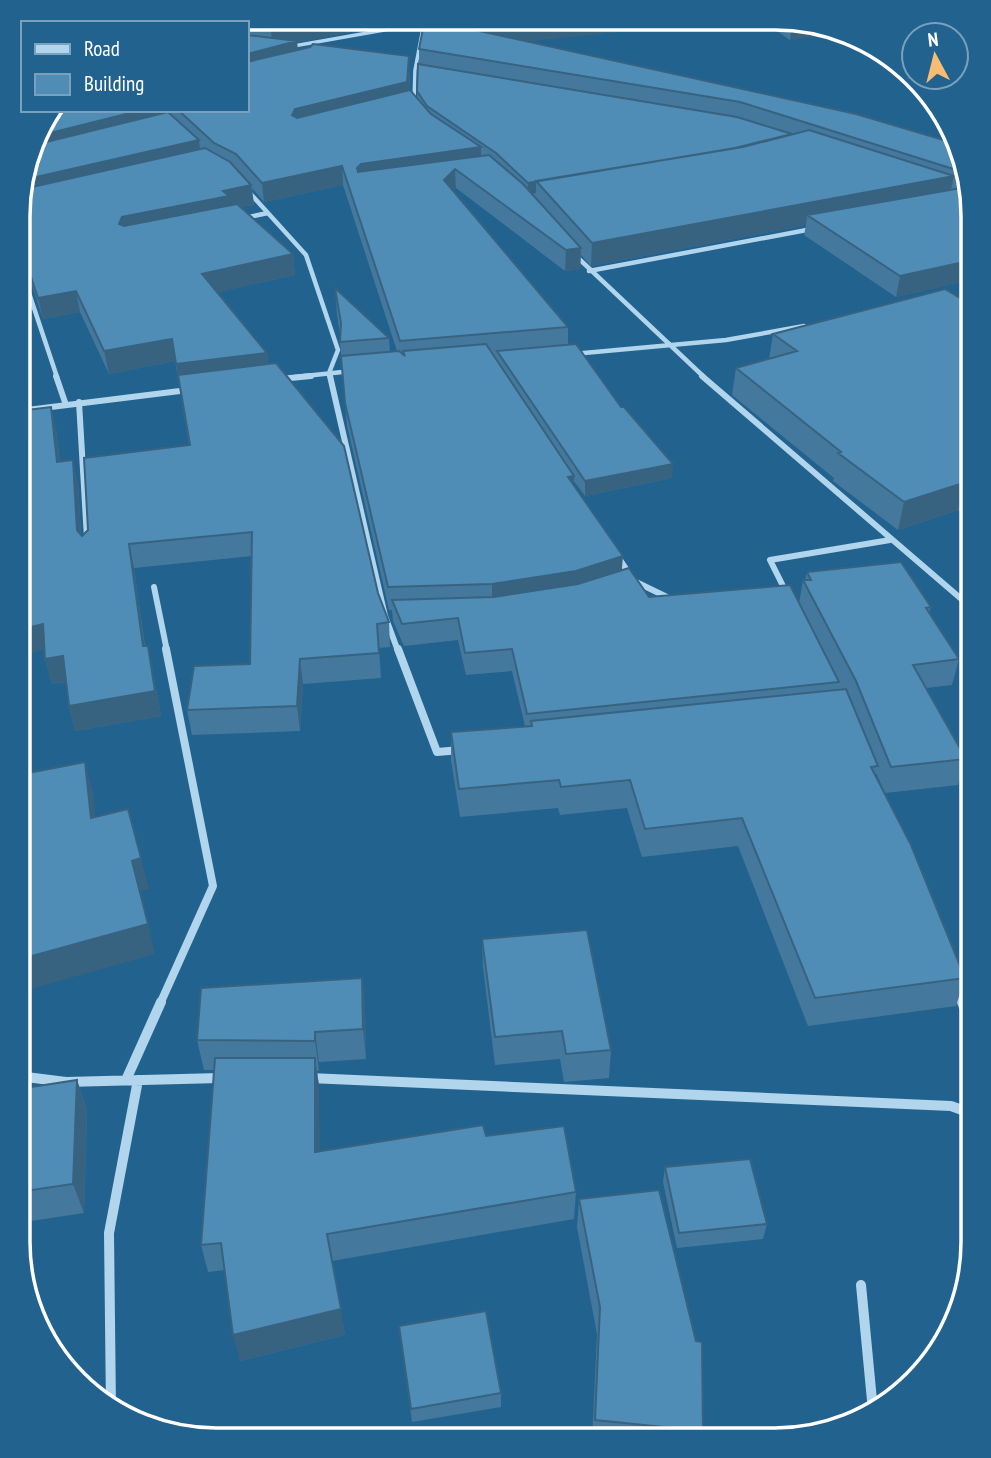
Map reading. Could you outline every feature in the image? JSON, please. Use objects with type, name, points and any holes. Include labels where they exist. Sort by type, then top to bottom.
[{"type":"street","points":[[283,48],[385,30]]},
{"type":"street","points":[[418,111],[414,103],[415,70],[423,30]]},
{"type":"street","points":[[403,68],[415,70]]},
{"type":"street","points":[[243,186],[306,255],[338,350],[329,373],[386,616],[437,752],[464,749]]},
{"type":"street","points":[[242,219],[268,213]]},
{"type":"street","points":[[589,271],[820,228]]},
{"type":"street","points":[[571,251],[668,346],[961,599]]},
{"type":"street","points":[[30,296],[66,405]]},
{"type":"street","points":[[956,308],[947,303],[961,299]]},
{"type":"street","points":[[567,354],[726,340],[815,324]]},
{"type":"street","points":[[278,379],[354,371]]},
{"type":"street","points":[[30,410],[199,389]]},
{"type":"street","points":[[79,402],[87,540]]},
{"type":"street","points":[[789,598],[770,561],[890,540]]},
{"type":"street","points":[[611,546],[634,581],[677,602]]},
{"type":"street","points":[[622,585],[634,581]]},
{"type":"street","points":[[111,1395],[109,1233],[132,1080],[213,886],[154,587]]},
{"type":"street","points":[[386,616],[399,616]]},
{"type":"street","points":[[953,978],[961,998]]},
{"type":"street","points":[[305,1077],[951,1106],[961,1110]]},
{"type":"street","points":[[30,1078],[66,1082],[235,1078]]},
{"type":"street","points":[[860,1285],[872,1400]]},
{"type":"building","points":[[423,30],[475,30],[856,114],[945,140],[955,169],[740,102],[419,49]]},
{"type":"building","points":[[248,35],[297,41],[248,54]]},
{"type":"building","points":[[313,44],[409,56],[407,82],[295,109],[292,115],[297,118],[410,90],[431,114],[481,147],[361,164],[357,168],[358,172],[489,155],[523,184],[581,248],[566,250],[455,169],[444,180],[568,327],[400,341],[342,166],[262,183],[236,154],[214,143],[180,112],[248,112],[248,62],[310,47]]},
{"type":"building","points":[[418,64],[737,117],[792,134],[735,148],[528,183],[496,153],[427,106],[417,91]]},
{"type":"building","points":[[62,112],[134,112],[50,133]]},
{"type":"building","points":[[168,112],[199,140],[34,177],[46,142]]},
{"type":"building","points":[[809,130],[954,176],[592,243],[536,181],[743,147]]},
{"type":"building","points":[[205,148],[230,162],[251,185],[223,191],[229,196],[122,217],[119,224],[124,226],[237,204],[293,254],[202,274],[267,353],[176,364],[172,339],[104,351],[76,291],[38,298],[30,274],[32,187]]},
{"type":"building","points":[[959,188],[961,263],[900,276],[807,215]]},
{"type":"building","points":[[335,288],[389,338],[340,342],[341,323]]},
{"type":"building","points":[[945,289],[961,299],[961,484],[904,502],[838,453],[841,452],[736,368],[797,351],[773,334]]},
{"type":"building","points":[[486,344],[574,476],[568,477],[623,556],[576,571],[492,584],[388,587],[345,403],[341,356],[399,351],[405,356],[403,351]]},
{"type":"building","points":[[576,344],[621,407],[624,407],[673,464],[585,481],[497,351]]},
{"type":"building","points":[[276,363],[344,446],[378,593],[389,622],[377,624],[379,653],[300,659],[297,706],[187,710],[194,666],[250,664],[252,532],[129,544],[143,646],[148,646],[155,691],[69,706],[63,656],[45,659],[43,624],[30,627],[30,410],[51,407],[57,462],[73,460],[77,530],[82,536],[88,530],[84,458],[190,445],[178,375]]},
{"type":"building","points":[[901,562],[931,607],[926,608],[959,659],[913,665],[961,750],[961,760],[891,767],[856,681],[803,580],[811,580],[807,572]]},
{"type":"building","points":[[629,568],[649,597],[790,585],[839,682],[527,714],[512,649],[465,653],[458,618],[402,624],[392,600],[494,597],[578,584]]},
{"type":"building","points":[[846,689],[878,766],[871,767],[911,845],[961,968],[961,979],[815,998],[742,818],[645,829],[630,780],[561,787],[559,780],[459,789],[451,732],[532,726],[531,721]]},
{"type":"building","points":[[85,762],[91,818],[128,809],[141,858],[132,861],[148,924],[30,957],[30,773]]},
{"type":"building","points":[[587,930],[611,1050],[566,1054],[562,1031],[495,1037],[482,939]]},
{"type":"building","points":[[362,978],[363,1029],[315,1032],[315,1041],[197,1040],[201,988]]},
{"type":"building","points":[[215,1058],[315,1058],[315,1152],[483,1125],[486,1136],[564,1126],[576,1192],[327,1234],[341,1309],[233,1335],[221,1243],[201,1245]]},
{"type":"building","points":[[77,1080],[73,1184],[30,1190],[30,1087]]},
{"type":"building","points":[[750,1159],[767,1224],[679,1233],[665,1167]]},
{"type":"building","points":[[659,1190],[696,1341],[702,1342],[703,1428],[674,1428],[595,1420],[600,1307],[579,1199]]},
{"type":"building","points":[[486,1311],[501,1393],[411,1409],[399,1326]]}]
